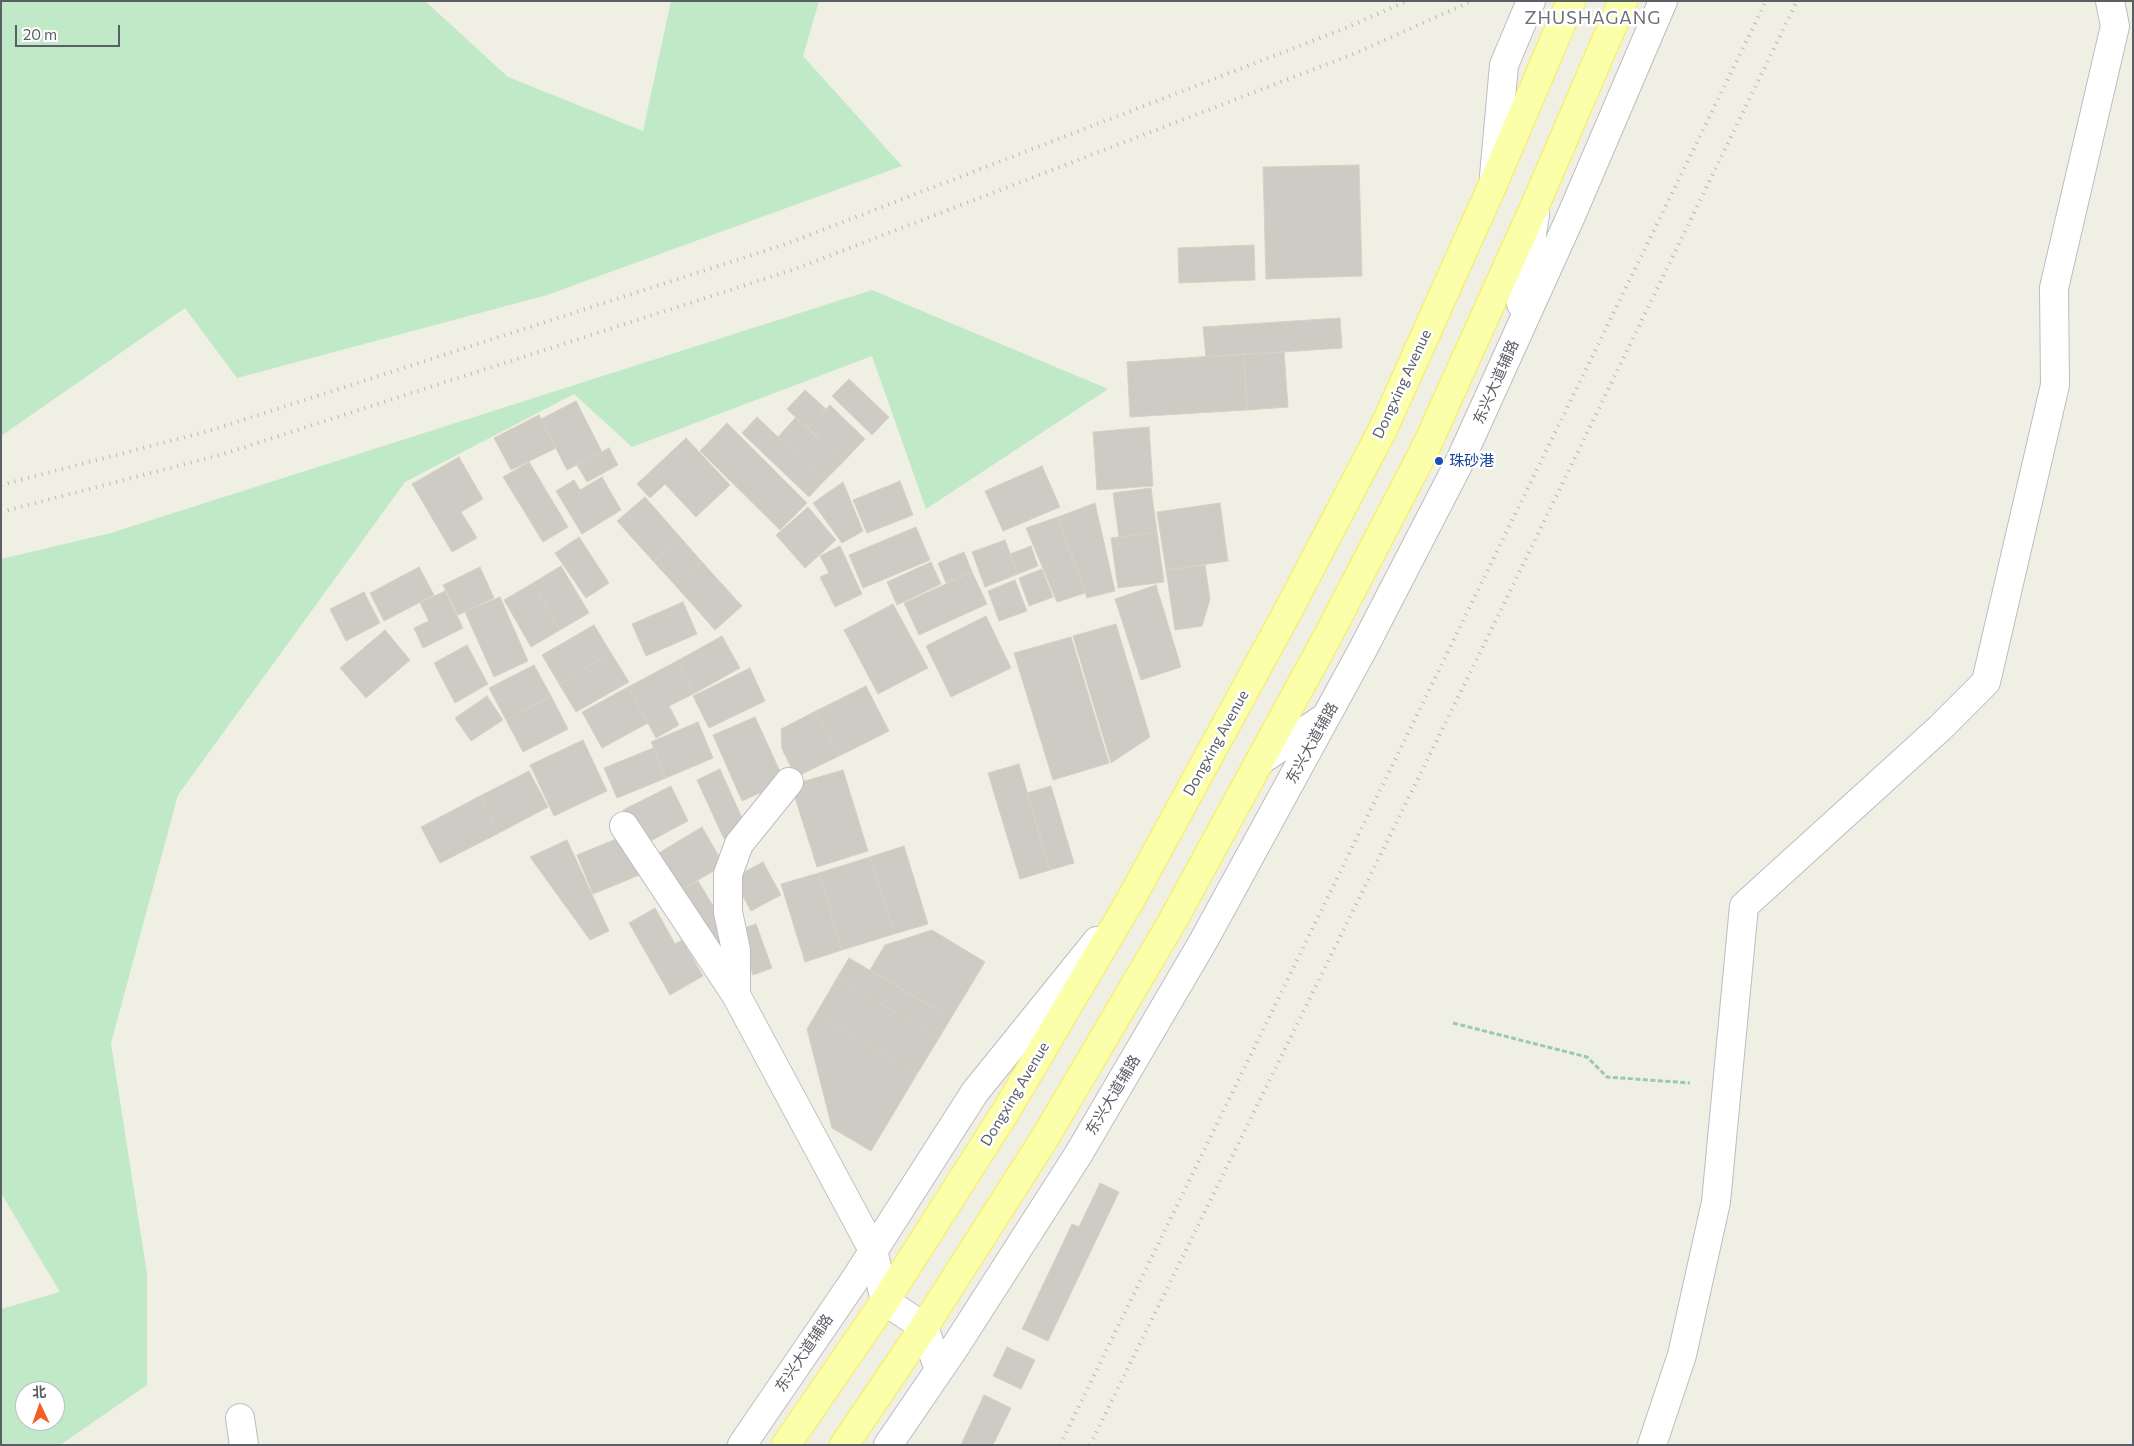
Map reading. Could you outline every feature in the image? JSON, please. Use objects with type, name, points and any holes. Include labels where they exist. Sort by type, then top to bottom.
[{"type":"main road","name":"Dongxing Avenue","points":[[786,1445],[885,1301],[1006,1111],[1131,899],[1384,427],[1494,182],[1571,1]]},
{"type":"main road","points":[[844,1445],[924,1326],[1051,1127],[1172,922],[1260,761],[1426,448],[1537,201],[1623,1]]},
{"type":"street","points":[[1494,182],[1504,65],[1531,1]]},
{"type":"street","name":"东兴大道辅路","points":[[888,1445],[939,1370],[1078,1155],[1204,940],[1325,718],[1459,463],[1571,216],[1663,1]]},
{"type":"street","points":[[1652,1445],[1682,1355],[1716,1202],[1744,906],[1940,728],[1986,682],[2055,385],[2054,288],[2115,26],[2110,1]]},
{"type":"street","points":[[1515,340],[1537,201]]},
{"type":"street","points":[[1260,761],[1325,718]]},
{"type":"street","points":[[736,995],[736,950],[728,912],[728,874],[739,844],[789,782]]},
{"type":"street","points":[[624,826],[736,995],[873,1250],[885,1301],[924,1326],[939,1370]]},
{"type":"street","name":"东兴大道辅路","points":[[750,1442],[975,1092],[1131,899]]},
{"type":"street","points":[[240,1418],[244,1445]]},
{"type":"path","points":[[1453,1023],[1587,1057],[1607,1077],[1690,1083]]},
{"type":"green space","points":[[1,1],[425,1],[508,77],[643,131],[671,1],[819,1],[803,56],[902,166],[547,295],[237,378],[185,308],[1,436]]},
{"type":"green space","points":[[872,290],[1108,389],[926,509],[872,356],[632,447],[574,394],[405,482],[178,795],[111,1043],[147,1274],[147,1385],[60,1445],[1,1445],[1,1309],[60,1292],[1,1193],[1,559],[111,533]]},
{"type":"building","points":[[1359,165],[1362,276],[1266,279],[1263,167]]},
{"type":"building","points":[[1254,245],[1255,280],[1179,283],[1178,248]]},
{"type":"building","points":[[1340,318],[1342,348],[1206,357],[1203,327]]},
{"type":"building","points":[[1284,352],[1288,407],[1247,410],[1244,354]]},
{"type":"building","points":[[1244,354],[1247,410],[1130,417],[1127,362]]},
{"type":"building","points":[[849,379],[889,417],[872,435],[832,396]]},
{"type":"building","points":[[805,390],[826,409],[808,429],[787,409]]},
{"type":"building","points":[[576,401],[602,452],[567,470],[541,419]]},
{"type":"building","points":[[830,405],[865,439],[843,462],[808,429]]},
{"type":"building","points":[[539,415],[556,448],[511,470],[494,438]]},
{"type":"building","points":[[757,417],[824,481],[809,497],[742,433]]},
{"type":"building","points":[[796,417],[843,462],[824,481],[778,437]]},
{"type":"building","points":[[727,423],[807,503],[780,530],[700,451]]},
{"type":"building","points":[[1149,427],[1153,486],[1097,490],[1093,432]]},
{"type":"building","points":[[686,438],[730,485],[696,517],[665,484],[650,498],[637,484]]},
{"type":"building","points":[[609,448],[618,465],[587,482],[577,465]]},
{"type":"building","points":[[459,457],[483,499],[461,512],[477,538],[452,552],[412,484]]},
{"type":"building","points":[[529,462],[568,527],[543,542],[503,477]]},
{"type":"building","points":[[1042,466],[1060,507],[1003,531],[985,491]]},
{"type":"building","points":[[602,477],[621,510],[582,534],[556,491],[574,480],[580,490]]},
{"type":"building","points":[[900,481],[913,515],[867,533],[853,500]]},
{"type":"building","points":[[843,482],[863,531],[842,543],[813,503]]},
{"type":"building","points":[[1151,488],[1157,532],[1119,537],[1113,493]]},
{"type":"building","points":[[645,497],[681,538],[654,562],[617,521]]},
{"type":"building","points":[[1095,503],[1115,591],[1087,598],[1058,517]]},
{"type":"building","points":[[1220,503],[1228,561],[1166,570],[1157,512]]},
{"type":"building","points":[[808,507],[836,540],[805,568],[776,535]]},
{"type":"building","points":[[1058,517],[1085,593],[1057,602],[1026,528]]},
{"type":"building","points":[[916,527],[930,560],[863,588],[849,555]]},
{"type":"building","points":[[1157,532],[1164,582],[1118,588],[1111,538]]},
{"type":"building","points":[[579,537],[609,583],[586,598],[555,553]]},
{"type":"building","points":[[681,538],[702,562],[675,585],[654,562]]},
{"type":"building","points":[[1005,540],[1018,574],[985,587],[972,552]]},
{"type":"building","points":[[840,546],[862,594],[835,607],[820,577],[829,573],[820,556]]},
{"type":"building","points":[[1031,546],[1038,566],[1018,574],[1010,554]]},
{"type":"building","points":[[964,552],[972,572],[946,583],[938,563]]},
{"type":"building","points":[[702,562],[742,606],[715,630],[675,585]]},
{"type":"building","points":[[931,562],[941,584],[897,605],[887,582]]},
{"type":"building","points":[[1205,565],[1210,599],[1202,626],[1175,630],[1166,570]]},
{"type":"building","points":[[561,566],[589,613],[560,630],[533,583]]},
{"type":"building","points":[[419,567],[434,595],[384,621],[370,593]]},
{"type":"building","points":[[480,567],[494,598],[458,615],[443,585]]},
{"type":"building","points":[[1042,569],[1053,597],[1029,606],[1019,578]]},
{"type":"building","points":[[972,572],[987,604],[919,635],[904,603]]},
{"type":"building","points":[[1015,580],[1027,611],[999,621],[988,591]]},
{"type":"building","points":[[533,583],[560,630],[531,647],[504,600]]},
{"type":"building","points":[[1156,585],[1181,667],[1141,680],[1115,599]]},
{"type":"building","points":[[445,591],[463,628],[423,648],[414,628],[429,621],[420,603]]},
{"type":"building","points":[[364,592],[380,623],[346,641],[330,609]]},
{"type":"building","points":[[500,597],[528,661],[494,677],[465,612]]},
{"type":"building","points":[[683,602],[697,634],[646,656],[632,624]]},
{"type":"building","points":[[893,604],[928,668],[878,694],[844,630]]},
{"type":"building","points":[[986,616],[1011,668],[951,697],[926,646]]},
{"type":"building","points":[[1116,624],[1150,737],[1111,763],[1073,636]]},
{"type":"building","points":[[594,625],[611,653],[559,684],[542,655]]},
{"type":"building","points":[[385,630],[410,660],[366,698],[340,668]]},
{"type":"building","points":[[722,636],[740,668],[695,693],[677,661]]},
{"type":"building","points":[[1071,637],[1109,763],[1053,780],[1014,653]]},
{"type":"building","points":[[467,645],[488,684],[455,703],[434,663]]},
{"type":"building","points":[[611,653],[629,682],[576,712],[559,684]]},
{"type":"building","points":[[677,661],[695,693],[669,706],[679,725],[656,738],[628,687]]},
{"type":"building","points":[[534,665],[551,696],[506,720],[489,688]]},
{"type":"building","points":[[750,668],[765,701],[709,728],[693,696]]},
{"type":"building","points":[[866,686],[889,731],[839,756],[816,711]]},
{"type":"building","points":[[628,687],[648,723],[602,748],[582,712]]},
{"type":"building","points":[[487,696],[503,720],[471,741],[455,718]]},
{"type":"building","points":[[551,696],[568,729],[523,752],[506,720]]},
{"type":"building","points":[[816,711],[839,756],[796,777],[782,749],[781,729]]},
{"type":"building","points":[[755,717],[785,782],[742,801],[713,735]]},
{"type":"building","points":[[698,722],[713,758],[666,778],[651,742]]},
{"type":"building","points":[[583,740],[607,791],[554,816],[530,765]]},
{"type":"building","points":[[653,748],[666,778],[617,798],[604,768]]},
{"type":"building","points":[[1019,764],[1050,870],[1020,879],[988,773]]},
{"type":"building","points":[[720,769],[747,829],[724,839],[697,780]]},
{"type":"building","points":[[843,770],[868,851],[817,867],[791,785]]},
{"type":"building","points":[[529,771],[548,807],[499,833],[480,796]]},
{"type":"building","points":[[671,786],[688,821],[641,846],[623,810]]},
{"type":"building","points":[[1051,786],[1074,863],[1050,870],[1027,793]]},
{"type":"building","points":[[480,796],[499,833],[440,863],[421,827]]},
{"type":"building","points":[[702,827],[724,865],[679,891],[657,854]]},
{"type":"building","points":[[626,835],[642,874],[593,894],[577,855]]},
{"type":"building","points":[[567,840],[609,931],[590,940],[530,857]]},
{"type":"building","points":[[904,846],[928,924],[894,934],[870,857]]},
{"type":"building","points":[[870,857],[894,934],[842,950],[819,873]]},
{"type":"building","points":[[763,862],[781,895],[751,911],[733,878]]},
{"type":"building","points":[[819,873],[842,950],[805,962],[781,884]]},
{"type":"building","points":[[698,881],[733,939],[714,951],[679,891]]},
{"type":"building","points":[[655,908],[675,944],[682,940],[703,976],[670,995],[629,923]]},
{"type":"building","points":[[756,924],[772,968],[753,975],[738,930]]},
{"type":"building","points":[[932,930],[985,962],[951,1018],[870,970],[885,945]]},
{"type":"building","points":[[849,958],[951,1018],[939,1038],[837,978]]},
{"type":"building","points":[[837,978],[939,1038],[917,1074],[816,1014]]},
{"type":"building","points":[[816,1014],[917,1074],[871,1151],[832,1128],[807,1029]]},
{"type":"building","points":[[1100,1183],[1119,1192],[1048,1341],[1022,1329],[1072,1224],[1079,1227]]},
{"type":"building","points":[[1007,1347],[1035,1360],[1021,1389],[993,1376]]},
{"type":"building","points":[[984,1395],[1011,1408],[993,1445],[961,1445]]},
{"type":"railway","points":[[1,485],[212,430],[786,244],[1346,28],[1407,1]]},
{"type":"railway","points":[[1,512],[220,455],[795,269],[1356,53],[1472,1]]},
{"type":"railway","points":[[1060,1445],[1766,1]]},
{"type":"railway","points":[[1090,1445],[1498,616],[1797,1]]},
{"type":"place","name":"珠砂港","points":[[1439,461]]},
{"type":"district","name":"ZHUSHAGANG","points":[[1593,18]]}]
